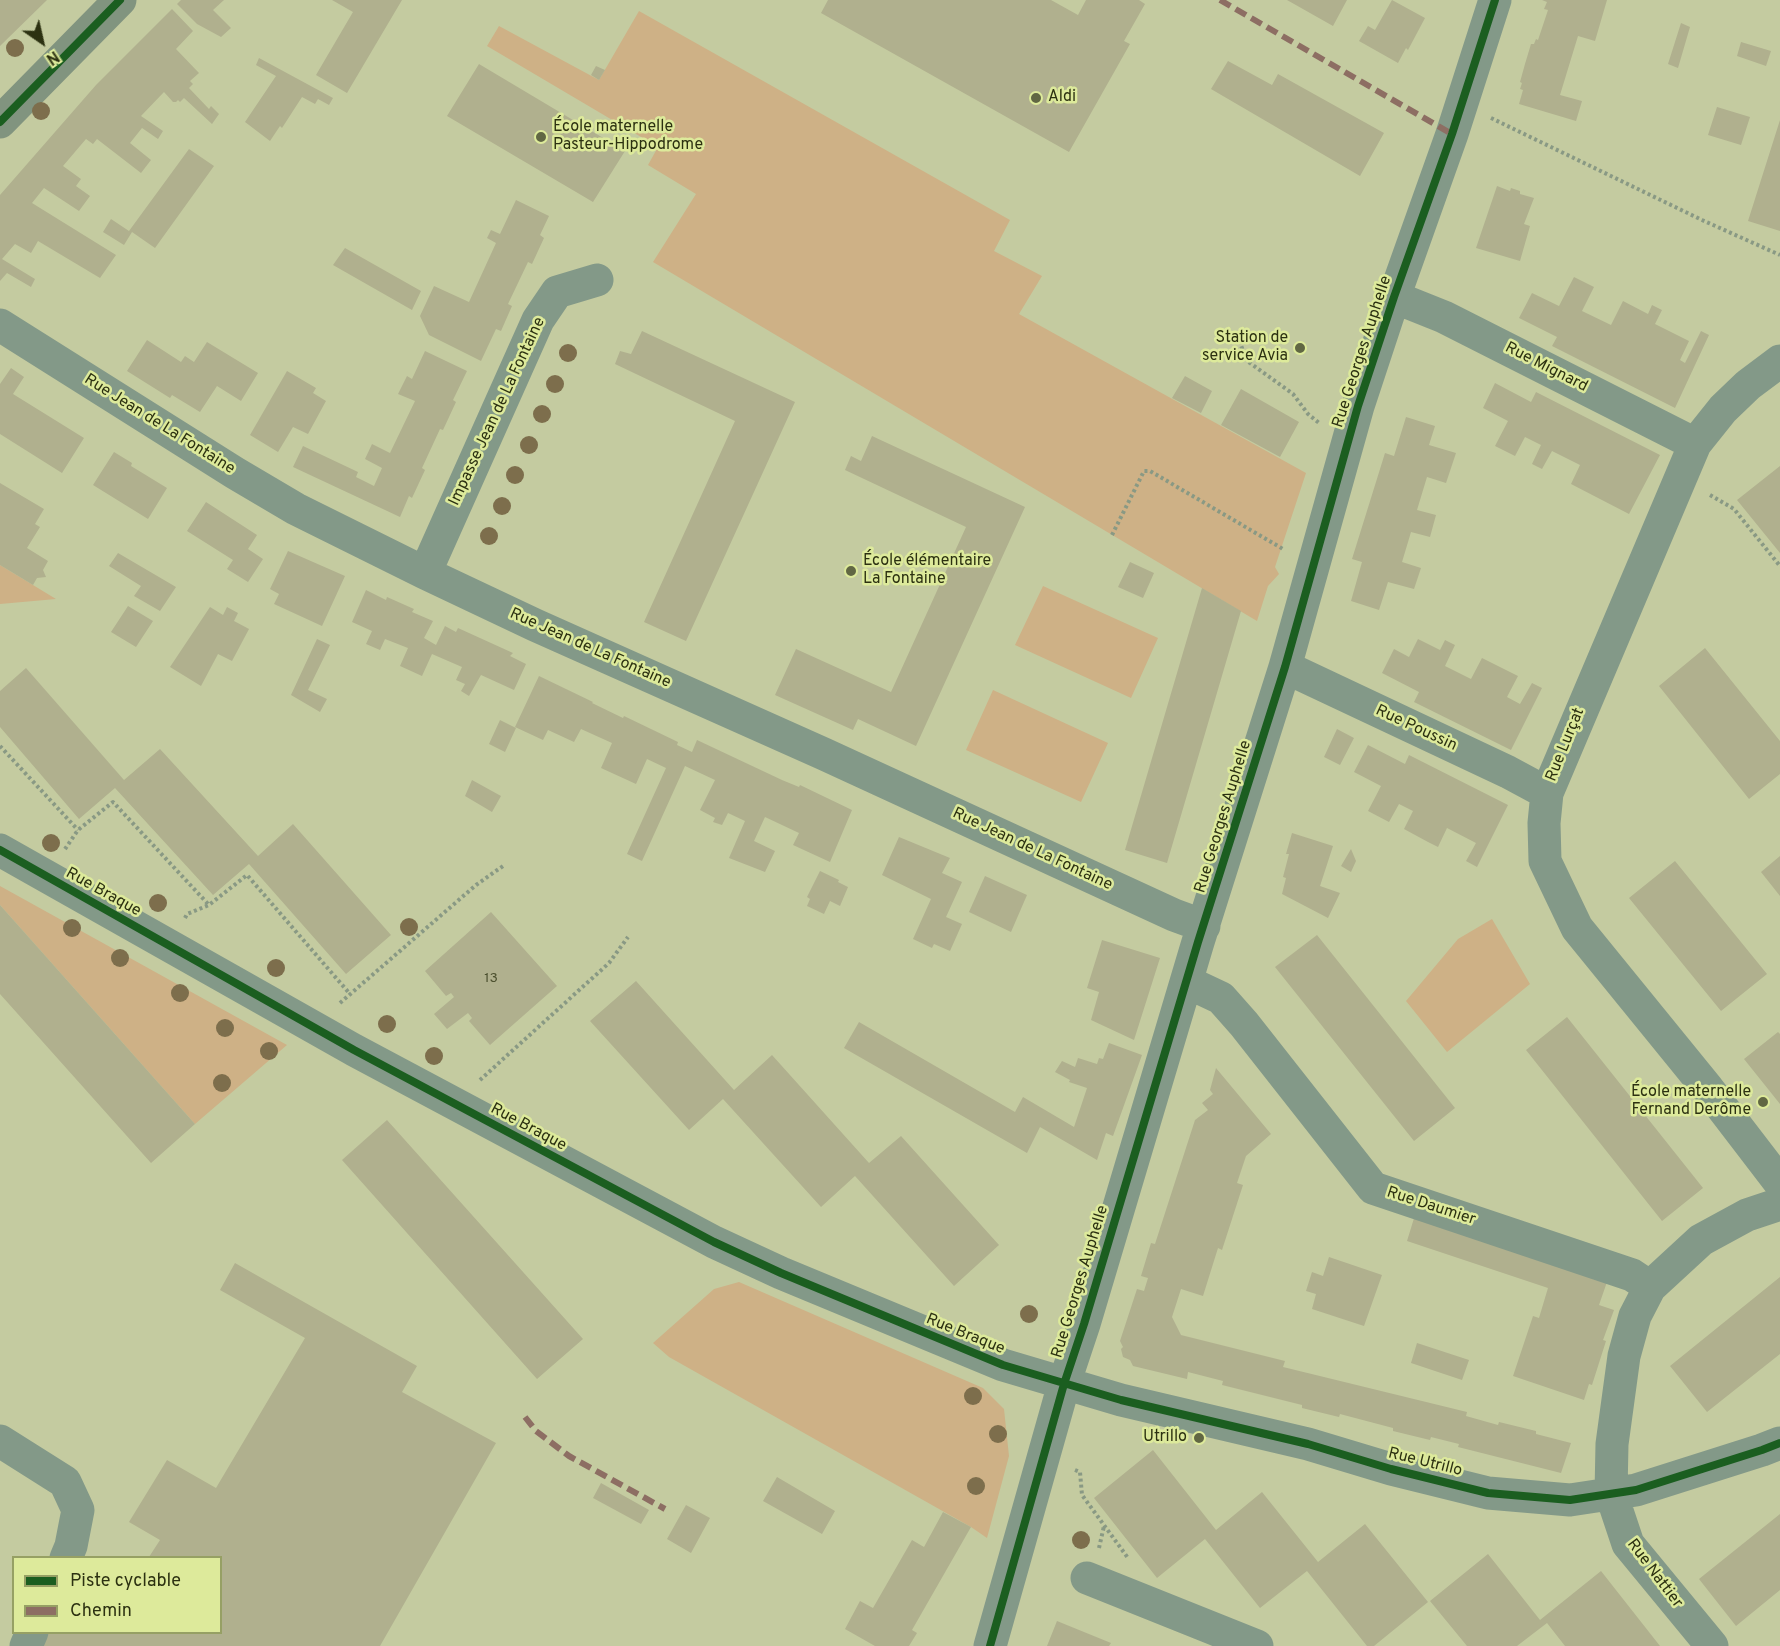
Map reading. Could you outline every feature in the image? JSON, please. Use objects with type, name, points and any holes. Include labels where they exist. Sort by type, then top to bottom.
[{"type":"main road","points":[[0,122],[120,0]]},
{"type":"street","name":"Rue Georges Auphelle","points":[[990,1646],[1064,1384],[1285,667],[1358,406],[1452,134],[1495,0]]},
{"type":"street","name":"Impasse Jean de La Fontaine","points":[[425,573],[538,320],[557,292],[597,280]]},
{"type":"street","name":"Rue Mignard","points":[[1395,297],[1444,317],[1695,444]]},
{"type":"street","name":"Rue Jean de La Fontaine","points":[[0,325],[296,509],[535,625],[824,754],[1174,915],[1204,926]]},
{"type":"street","name":"Rue Lurçat","points":[[1780,361],[1723,409],[1695,444],[1547,793],[1544,824],[1545,861],[1577,928],[1671,1043],[1780,1183]]},
{"type":"street","name":"Rue Poussin","points":[[1285,667],[1508,772],[1547,793]]},
{"type":"street","name":"Rue Braque","points":[[0,850],[321,1030],[714,1242],[781,1273],[983,1358],[1064,1384]]},
{"type":"street","name":"Rue Daumier","points":[[1187,982],[1221,998],[1373,1188],[1632,1275],[1650,1287]]},
{"type":"street","points":[[1611,1493],[1612,1444],[1624,1356],[1635,1316],[1650,1287],[1701,1240],[1747,1215],[1780,1204]]},
{"type":"street","name":"Rue Utrillo","points":[[1064,1384],[1121,1400],[1308,1444],[1391,1469],[1488,1493],[1570,1500],[1636,1490],[1780,1443]]},
{"type":"street","points":[[0,1441],[65,1482],[78,1510],[71,1546],[66,1556]]},
{"type":"street","name":"Rue Nattier","points":[[1611,1493],[1628,1544],[1708,1645]]},
{"type":"street","points":[[1093,1564],[1257,1646]]},
{"type":"path","points":[[1510,127],[1780,255]]},
{"type":"path","points":[[1236,335],[1247,361],[1293,394],[1308,414],[1347,447]]},
{"type":"path","points":[[1112,535],[1143,471],[1150,471],[1312,566]]},
{"type":"path","points":[[1678,484],[1711,495],[1734,509],[1780,566]]},
{"type":"path","points":[[0,746],[78,830]]},
{"type":"path","points":[[46,876],[78,830],[113,802],[208,905]]},
{"type":"path","points":[[321,1030],[332,1009],[476,885],[503,866]]},
{"type":"path","points":[[168,945],[187,914],[208,905],[247,875],[350,994]]},
{"type":"path","points":[[454,1103],[609,963],[628,937]]},
{"type":"path","points":[[1045,1454],[1080,1472],[1082,1495],[1104,1526],[1093,1564]]},
{"type":"shaded area","points":[[639,11],[1010,220],[994,251],[1042,276],[1019,314],[1306,473],[1275,567],[1279,574],[1268,586],[1257,621],[653,262],[696,194],[648,165],[658,147],[487,46],[499,26],[599,80]]},
{"type":"shaded area","points":[[0,565],[56,599],[0,604]]},
{"type":"shaded area","points":[[1043,586],[1158,638],[1131,698],[1015,645]]},
{"type":"shaded area","points":[[993,690],[1108,743],[1081,802],[966,750]]},
{"type":"shaded area","points":[[0,886],[287,1045],[195,1124],[0,905]]},
{"type":"shaded area","points":[[1492,919],[1530,984],[1447,1052],[1406,1001],[1458,939]]},
{"type":"shaded area","points":[[739,1282],[983,1388],[1004,1409],[1009,1456],[987,1538],[669,1357],[653,1343],[714,1289]]},
{"type":"building","points":[[0,0],[47,0],[0,46]]},
{"type":"building","points":[[181,0],[224,0],[213,10],[231,28],[221,37],[197,24],[177,4]]},
{"type":"building","points":[[332,0],[402,0],[347,93],[316,75],[353,12]]},
{"type":"building","name":"Aldi","points":[[828,0],[1051,0],[1078,15],[1086,0],[1139,0],[1145,4],[1124,41],[1130,44],[1069,152],[821,13]]},
{"type":"building","points":[[1287,0],[1347,0],[1333,26]]},
{"type":"building","points":[[1392,0],[1425,18],[1408,50],[1406,48],[1398,63],[1359,41],[1368,26],[1375,30]]},
{"type":"building","points":[[1542,0],[1607,0],[1595,41],[1578,36],[1560,95],[1582,101],[1576,121],[1519,104],[1523,90],[1520,89],[1522,83],[1520,82],[1531,44],[1534,44],[1536,39],[1538,40],[1548,10],[1544,9],[1547,2]]},
{"type":"building","points":[[172,9],[193,31],[176,49],[199,73],[190,81],[193,84],[189,88],[209,109],[211,106],[219,114],[212,124],[184,98],[180,102],[178,100],[173,102],[164,92],[141,116],[163,131],[158,139],[142,128],[130,143],[151,160],[141,173],[97,139],[93,144],[86,139],[63,166],[81,179],[76,186],[90,196],[79,211],[44,188],[32,203],[116,255],[100,278],[38,241],[31,253],[15,244],[2,259],[35,279],[31,287],[7,273],[0,281],[0,195],[96,85]]},
{"type":"building","points":[[1681,23],[1690,27],[1678,68],[1668,64]]},
{"type":"building","points":[[1741,42],[1771,51],[1766,66],[1737,56]]},
{"type":"building","points":[[259,58],[333,98],[329,105],[318,99],[315,104],[302,97],[282,128],[280,126],[270,141],[245,122],[276,76],[256,65]]},
{"type":"building","points":[[1228,61],[1272,85],[1278,74],[1384,133],[1360,176],[1211,89]]},
{"type":"building","points":[[479,64],[625,151],[593,202],[447,116]]},
{"type":"building","points":[[596,66],[605,70],[599,80],[591,75]]},
{"type":"building","points":[[1717,107],[1750,117],[1741,145],[1708,135]]},
{"type":"building","points":[[1780,120],[1780,231],[1748,221]]},
{"type":"building","points":[[189,149],[214,166],[155,248],[132,232],[124,245],[103,232],[111,219],[129,231]]},
{"type":"building","points":[[1497,186],[1510,191],[1511,188],[1520,191],[1520,194],[1534,198],[1524,224],[1530,226],[1520,261],[1476,248]]},
{"type":"building","points":[[516,200],[549,216],[540,235],[544,238],[532,264],[528,262],[508,304],[512,306],[501,331],[496,329],[481,361],[429,335],[420,316],[434,286],[469,302],[496,243],[487,238],[491,230],[500,234]]},
{"type":"building","points":[[345,248],[421,291],[412,310],[333,265]]},
{"type":"building","points":[[1574,277],[1594,287],[1582,311],[1611,325],[1623,301],[1648,314],[1652,305],[1662,310],[1655,324],[1689,341],[1680,360],[1685,363],[1701,331],[1709,335],[1675,408],[1552,346],[1557,337],[1519,318],[1532,293],[1559,306]]},
{"type":"building","points":[[642,331],[795,402],[686,641],[644,622],[735,421],[615,364],[620,351],[631,354]]},
{"type":"building","points":[[147,340],[181,362],[185,356],[194,362],[207,342],[258,373],[241,401],[217,386],[200,412],[172,395],[170,398],[127,371]]},
{"type":"building","points":[[425,351],[467,371],[453,400],[456,402],[443,430],[440,429],[422,468],[425,470],[412,498],[409,496],[400,517],[293,467],[303,446],[358,472],[356,477],[374,486],[382,468],[365,459],[372,444],[390,453],[415,401],[398,394],[407,376],[412,379]]},
{"type":"building","points":[[11,368],[24,377],[13,394],[84,438],[62,473],[0,434],[0,384]]},
{"type":"building","points":[[287,371],[316,388],[313,393],[326,401],[308,434],[293,427],[278,452],[250,435]]},
{"type":"building","points":[[1185,376],[1212,391],[1201,413],[1172,398]]},
{"type":"building","points":[[1495,383],[1531,402],[1536,392],[1660,455],[1629,514],[1571,484],[1580,465],[1552,451],[1542,469],[1532,464],[1541,445],[1525,437],[1515,456],[1495,446],[1508,421],[1483,408]]},
{"type":"building","points":[[1241,389],[1299,422],[1280,457],[1221,425]]},
{"type":"building","points":[[1406,417],[1435,426],[1429,445],[1456,453],[1446,483],[1427,477],[1417,510],[1436,515],[1430,537],[1411,532],[1402,562],[1421,568],[1414,589],[1388,582],[1379,610],[1351,601],[1362,562],[1352,559],[1385,453],[1394,456]]},
{"type":"building","points":[[872,436],[1025,507],[916,746],[858,719],[853,730],[775,695],[796,649],[891,692],[966,527],[845,470],[851,456],[861,461]]},
{"type":"building","points":[[114,452],[132,463],[131,466],[167,488],[148,519],[93,485]]},
{"type":"building","points":[[1780,466],[1780,553],[1737,500]]},
{"type":"building","points":[[0,483],[44,509],[35,524],[40,527],[27,548],[48,561],[43,570],[46,577],[37,578],[33,585],[0,565]]},
{"type":"building","points":[[206,502],[257,535],[248,549],[263,559],[248,582],[227,569],[233,560],[187,531]]},
{"type":"building","points":[[288,551],[345,576],[322,626],[274,604],[279,594],[270,589]]},
{"type":"building","points":[[118,553],[176,587],[160,611],[134,596],[141,586],[109,566]]},
{"type":"building","points":[[1130,562],[1154,573],[1143,598],[1118,587]]},
{"type":"building","points":[[1202,588],[1241,611],[1167,863],[1125,850]]},
{"type":"building","points":[[366,590],[386,600],[387,597],[414,609],[412,612],[433,621],[424,638],[436,645],[445,626],[456,632],[458,628],[513,653],[510,656],[526,664],[514,690],[481,675],[469,696],[461,691],[465,684],[456,680],[462,667],[432,654],[422,676],[400,666],[408,648],[385,639],[380,650],[366,644],[372,631],[352,622]]},
{"type":"building","points":[[128,606],[153,621],[136,647],[111,632]]},
{"type":"building","points":[[210,607],[223,615],[227,607],[238,613],[234,621],[249,629],[232,661],[218,654],[201,686],[170,667]]},
{"type":"building","points":[[317,639],[330,645],[308,690],[327,699],[320,712],[291,695]]},
{"type":"building","points":[[1418,639],[1440,650],[1445,640],[1455,645],[1445,666],[1471,679],[1482,658],[1518,676],[1507,697],[1520,704],[1532,683],[1542,688],[1511,750],[1414,702],[1419,692],[1382,673],[1394,649],[1409,657]]},
{"type":"building","points":[[1705,648],[1780,741],[1780,774],[1749,799],[1659,686]]},
{"type":"building","points":[[26,668],[124,780],[160,749],[258,856],[293,824],[391,935],[346,974],[249,864],[213,895],[115,788],[79,819],[0,727],[0,691]]},
{"type":"building","points":[[539,676],[623,718],[624,716],[678,742],[677,745],[692,752],[697,740],[852,810],[830,862],[793,845],[799,833],[765,817],[754,841],[775,851],[765,872],[729,858],[745,821],[728,813],[722,825],[713,822],[715,818],[700,810],[715,780],[685,766],[642,861],[627,854],[666,768],[647,759],[636,784],[601,768],[612,743],[581,729],[574,742],[548,730],[543,740],[515,727]]},
{"type":"building","points":[[500,720],[516,728],[505,752],[489,744]]},
{"type":"building","points":[[1337,729],[1354,738],[1340,765],[1324,757]]},
{"type":"building","points":[[1368,745],[1405,764],[1409,755],[1508,805],[1477,867],[1466,861],[1476,843],[1447,828],[1438,847],[1404,829],[1413,811],[1399,804],[1389,822],[1368,811],[1381,786],[1354,772]]},
{"type":"building","points":[[472,780],[501,796],[492,812],[465,796]]},
{"type":"building","points":[[1292,833],[1333,846],[1320,886],[1340,893],[1328,918],[1282,894],[1286,878],[1283,877],[1289,854],[1286,854]]},
{"type":"building","points":[[899,837],[950,858],[942,873],[962,882],[946,917],[962,924],[950,951],[934,944],[932,948],[913,939],[931,899],[882,875]]},
{"type":"building","points":[[1351,849],[1356,861],[1351,872],[1341,866]]},
{"type":"building","points":[[1780,856],[1780,896],[1761,872]]},
{"type":"building","points":[[1675,861],[1767,974],[1721,1011],[1629,898]]},
{"type":"building","points":[[820,871],[848,887],[840,906],[830,901],[824,914],[807,906],[810,899],[807,897]]},
{"type":"building","points":[[985,876],[1027,895],[1011,932],[969,912]]},
{"type":"building","points":[[0,905],[195,1124],[151,1163],[0,994]]},
{"type":"building","points":[[491,912],[557,986],[490,1045],[469,1021],[472,1018],[468,1013],[447,1029],[434,1014],[454,997],[451,993],[446,996],[425,971]]},
{"type":"building","points":[[1317,935],[1455,1108],[1414,1141],[1275,967]]},
{"type":"building","points":[[1102,940],[1160,958],[1134,1040],[1091,1020],[1099,992],[1087,988]]},
{"type":"building","points":[[636,981],[734,1090],[772,1055],[869,1163],[901,1136],[999,1245],[954,1286],[855,1176],[821,1207],[723,1099],[689,1130],[590,1021]]},
{"type":"building","points":[[1567,1017],[1703,1188],[1662,1221],[1526,1050]]},
{"type":"building","points":[[859,1022],[1015,1112],[1023,1097],[1074,1127],[1087,1088],[1069,1082],[1070,1080],[1055,1072],[1062,1061],[1075,1067],[1078,1058],[1097,1064],[1099,1058],[1103,1059],[1109,1043],[1142,1055],[1113,1136],[1106,1133],[1097,1160],[1040,1127],[1027,1153],[844,1048]]},
{"type":"building","points":[[1778,1032],[1780,1034],[1780,1104],[1744,1059]]},
{"type":"building","points":[[1216,1068],[1271,1134],[1246,1156],[1237,1183],[1243,1185],[1222,1250],[1218,1248],[1203,1296],[1181,1289],[1172,1317],[1181,1335],[1285,1361],[1283,1367],[1467,1412],[1466,1416],[1498,1425],[1499,1422],[1536,1431],[1536,1434],[1571,1443],[1561,1473],[1458,1447],[1459,1444],[1431,1437],[1430,1440],[1393,1431],[1393,1428],[1340,1414],[1339,1417],[1302,1408],[1302,1405],[1222,1385],[1223,1381],[1188,1372],[1187,1379],[1133,1366],[1130,1360],[1123,1357],[1121,1349],[1123,1347],[1120,1341],[1137,1289],[1144,1291],[1148,1278],[1141,1276],[1151,1243],[1155,1244],[1195,1120],[1208,1110],[1202,1103],[1213,1094],[1210,1090]]},
{"type":"building","points":[[387,1120],[583,1339],[537,1379],[342,1160]]},
{"type":"building","points":[[1415,1215],[1608,1279],[1599,1305],[1614,1310],[1603,1340],[1606,1341],[1592,1385],[1589,1384],[1584,1400],[1513,1376],[1533,1316],[1539,1318],[1548,1288],[1407,1241]]},
{"type":"building","points":[[1329,1257],[1382,1275],[1364,1326],[1312,1309],[1316,1294],[1306,1291],[1312,1272],[1323,1276]]},
{"type":"building","points":[[235,1263],[417,1366],[402,1392],[496,1443],[380,1646],[40,1646],[48,1634],[222,1634],[222,1556],[150,1556],[160,1540],[129,1522],[167,1460],[216,1488],[305,1338],[220,1290]]},
{"type":"building","points":[[1780,1277],[1780,1354],[1707,1412],[1670,1366]]},
{"type":"building","points":[[1417,1343],[1469,1360],[1462,1380],[1411,1363]]},
{"type":"building","points":[[1153,1450],[1216,1530],[1262,1492],[1318,1562],[1365,1524],[1428,1602],[1374,1646],[1367,1646],[1307,1571],[1260,1608],[1205,1539],[1157,1578],[1094,1498]]},
{"type":"building","points":[[777,1477],[835,1511],[822,1534],[763,1501]]},
{"type":"building","points":[[601,1483],[649,1510],[641,1524],[593,1498]]},
{"type":"building","points":[[686,1505],[710,1518],[691,1553],[667,1539]]},
{"type":"building","points":[[943,1512],[971,1527],[912,1630],[917,1633],[909,1646],[875,1646],[845,1629],[860,1601],[873,1608],[912,1540],[924,1547]]},
{"type":"building","points":[[1780,1514],[1780,1590],[1736,1626],[1699,1579]]},
{"type":"building","points":[[1488,1554],[1540,1620],[1601,1571],[1660,1646],[1565,1646],[1547,1623],[1517,1646],[1467,1646],[1430,1601]]},
{"type":"building","points":[[1057,1621],[1111,1643],[1109,1646],[1047,1646]]},
{"type":"marked path","points":[[1220,0],[1452,134]]},
{"type":"marked path","points":[[525,1417],[536,1431],[569,1456],[665,1509]]},
{"type":"cycle path","points":[[0,122],[120,0]]},
{"type":"cycle path","points":[[990,1646],[1064,1384],[1198,942],[1285,667],[1358,406],[1452,134],[1495,0]]},
{"type":"cycle path","points":[[0,850],[354,1050],[714,1242],[781,1273],[1003,1365],[1121,1400],[1308,1444],[1391,1469],[1488,1493],[1570,1500],[1636,1490],[1780,1443]]},
{"type":"place","name":"Aldi","points":[[1036,98]]},
{"type":"place","name":"École maternelle Pasteur-Hippodrome","points":[[541,137]]},
{"type":"place","name":"Station de service Avia","points":[[1300,348]]},
{"type":"place","name":"École élémentaire La Fontaine","points":[[851,571]]},
{"type":"place","name":"École maternelle Fernand Derôme","points":[[1763,1102]]},
{"type":"place","name":"Utrillo","points":[[1199,1438]]}]
